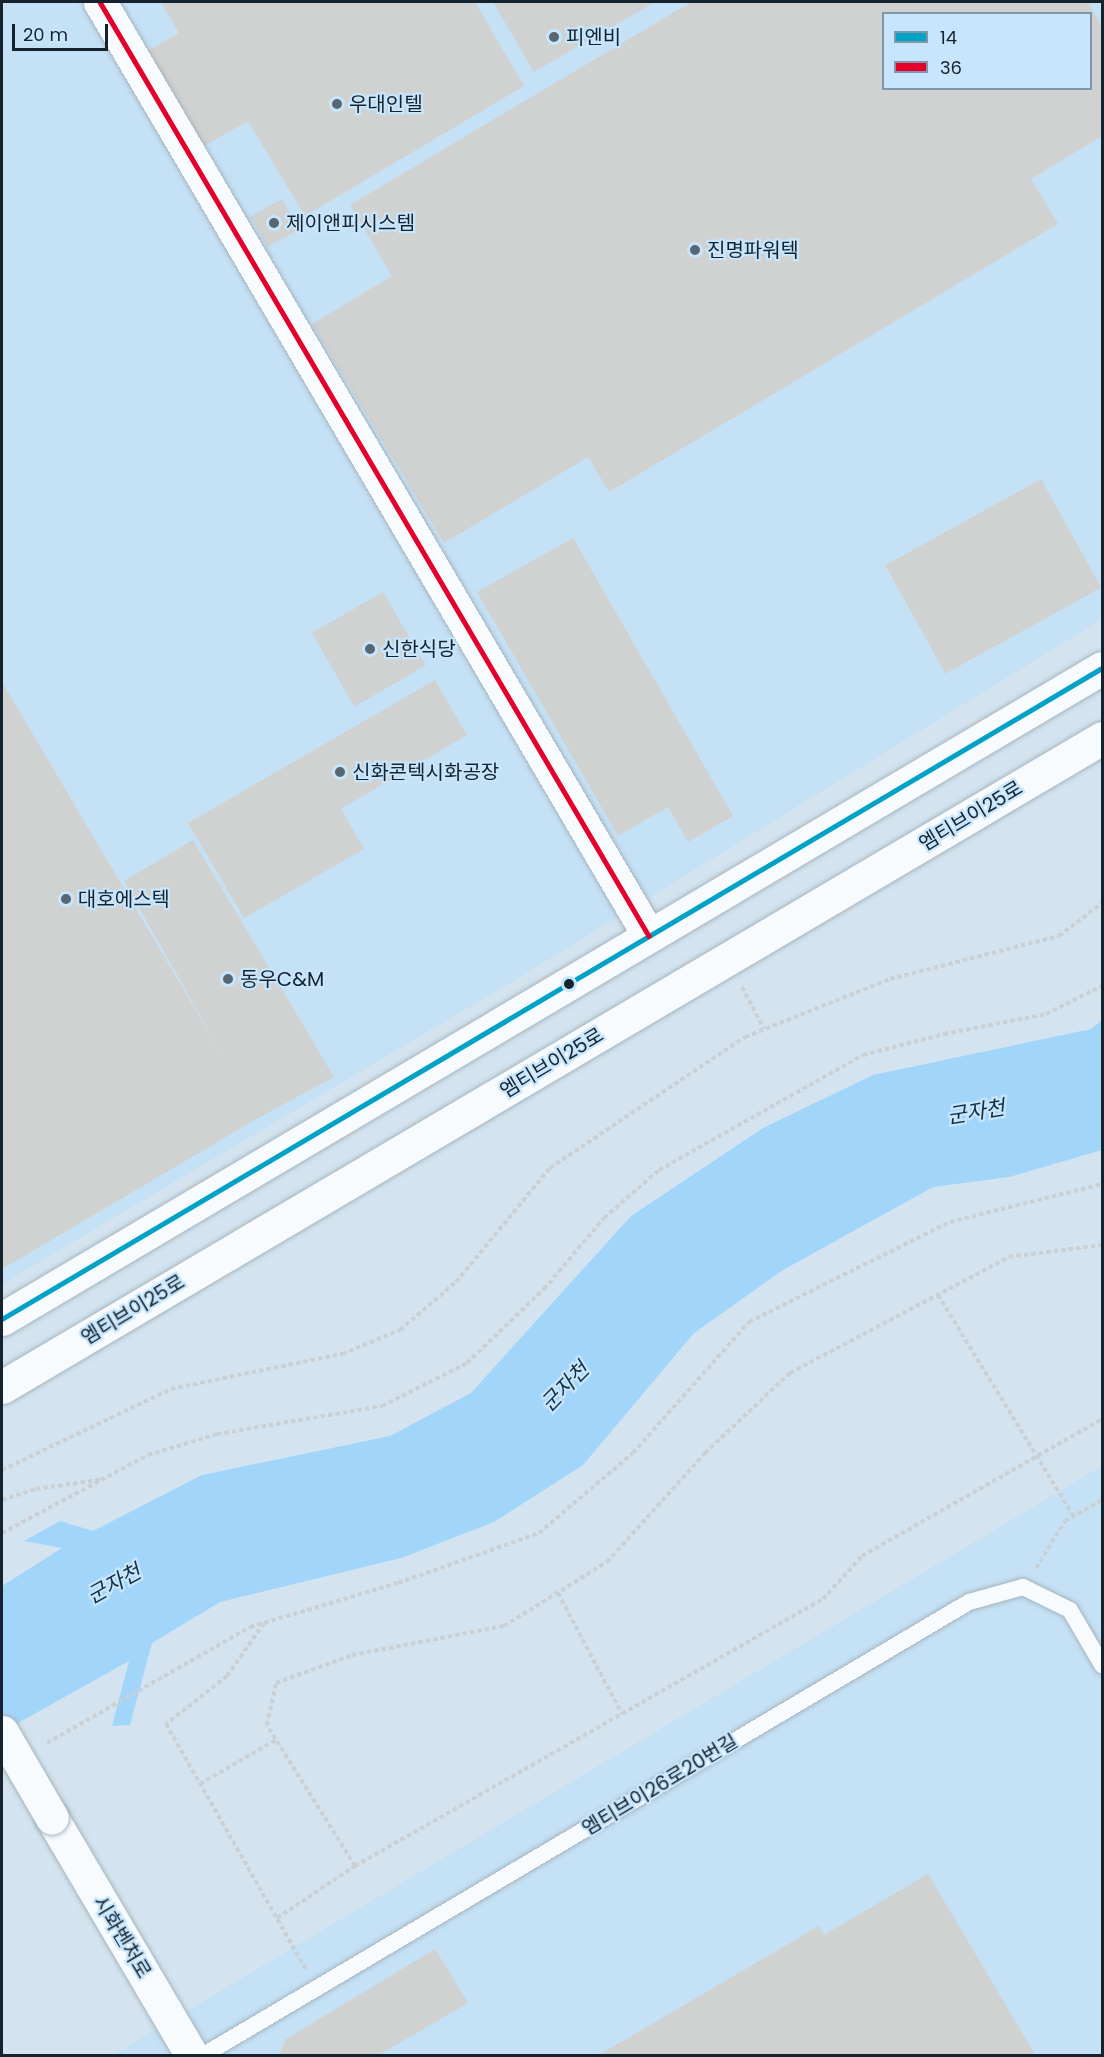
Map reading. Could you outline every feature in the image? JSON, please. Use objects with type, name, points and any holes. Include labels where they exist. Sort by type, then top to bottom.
[{"type":"main road","points":[[100,2],[649,936]]},
{"type":"main road","points":[[2,1319],[1102,668]]},
{"type":"main road","name":"엠티브이25로","points":[[2,1387],[1102,738]]},
{"type":"main road","name":"시화벤처로","points":[[2,1732],[192,2055]]},
{"type":"lane","points":[[1023,1587],[1070,1610],[1102,1665]]},
{"type":"lane","name":"엠티브이26로20번길","points":[[202,2055],[969,1602],[1023,1587]]},
{"type":"path","points":[[2,1470],[171,1389],[342,1354],[400,1330],[456,1282],[550,1167],[745,1037],[890,978],[1059,936],[1102,903]]},
{"type":"path","points":[[728,959],[764,1029]]},
{"type":"path","points":[[2,1533],[108,1479],[148,1455],[217,1434],[382,1406],[467,1363],[544,1289],[604,1218],[659,1170],[863,1055],[944,1034],[1046,1014],[1102,986]]},
{"type":"path","points":[[40,1746],[149,1688],[250,1627],[398,1583],[539,1533],[633,1453],[749,1322],[950,1222],[1102,1184]]},
{"type":"path","points":[[355,1866],[267,1725],[276,1683],[352,1655],[504,1626],[607,1562],[705,1453],[790,1373],[1009,1257],[1102,1245]]},
{"type":"path","points":[[937,1295],[1074,1517]]},
{"type":"path","points":[[277,1918],[355,1866],[823,1599],[862,1556],[1102,1419]]},
{"type":"path","points":[[2,1500],[36,1489],[108,1479]]},
{"type":"path","points":[[1023,1587],[1065,1521],[1102,1500]]},
{"type":"path","points":[[558,1592],[622,1714]]},
{"type":"path","points":[[264,1623],[227,1676],[166,1724],[317,1987]]},
{"type":"path","points":[[200,1784],[276,1740]]},
{"type":"shaded area","points":[[2,2],[1099,2],[1102,8],[1102,619],[525,974],[2,1284]]},
{"type":"shaded area","points":[[1102,1466],[1102,2055],[113,2055]]},
{"type":"water","name":"군자천","points":[[1102,1020],[1102,1150],[1009,1177],[933,1187],[783,1270],[694,1333],[583,1465],[494,1522],[401,1558],[220,1602],[152,1643],[130,1725],[112,1726],[129,1661],[2,1732],[2,1586],[62,1548],[24,1541],[60,1521],[93,1531],[202,1475],[390,1436],[471,1393],[631,1216],[763,1128],[873,1075],[1091,1029]]},
{"type":"building","name":"우대인텔","points":[[161,2],[475,2],[524,86],[305,216],[248,121],[204,146],[147,51],[179,33]]},
{"type":"building","name":"피엔비","points":[[493,2],[655,2],[534,72]]},
{"type":"building","name":"진명파워텍","points":[[691,2],[1088,2],[1102,26],[1102,136],[1031,179],[1058,224],[609,492],[588,457],[444,543],[312,324],[392,276],[350,205]]},
{"type":"building","name":"제이앤피시스템","points":[[282,199],[299,230],[267,247],[251,216]]},
{"type":"building","points":[[1041,479],[1101,587],[945,674],[885,565]]},
{"type":"building","points":[[573,538],[733,816],[688,842],[668,807],[618,836],[477,592]]},
{"type":"building","name":"신한식당","points":[[383,592],[426,666],[354,707],[312,633]]},
{"type":"building","name":"신화콘텍시화공장","points":[[435,680],[467,735],[341,809],[364,849],[244,918],[188,823]]},
{"type":"building","name":"대호에스텍","points":[[2,682],[227,1063],[124,881],[193,840],[334,1077],[260,1117],[2,1269]]},
{"type":"building","points":[[928,1874],[1036,2056],[597,2056],[819,1926],[824,1935]]},
{"type":"building","points":[[435,1949],[468,2003],[377,2056],[279,2056],[286,2039]]},
{"type":"transit line","name":"36","points":[[100,2],[649,936]]},
{"type":"transit line","name":"14","points":[[2,1319],[1102,668]]},
{"type":"place","name":"피엔비","points":[[554,37]]},
{"type":"place","name":"우대인텔","points":[[337,104]]},
{"type":"place","name":"제이앤피시스템","points":[[274,223]]},
{"type":"place","name":"진명파워텍","points":[[695,250]]},
{"type":"place","name":"신한식당","points":[[370,649]]},
{"type":"place","name":"신화콘텍시화공장","points":[[340,772]]},
{"type":"place","name":"대호에스텍","points":[[66,899]]},
{"type":"place","name":"동우C&M","points":[[228,979]]}]
